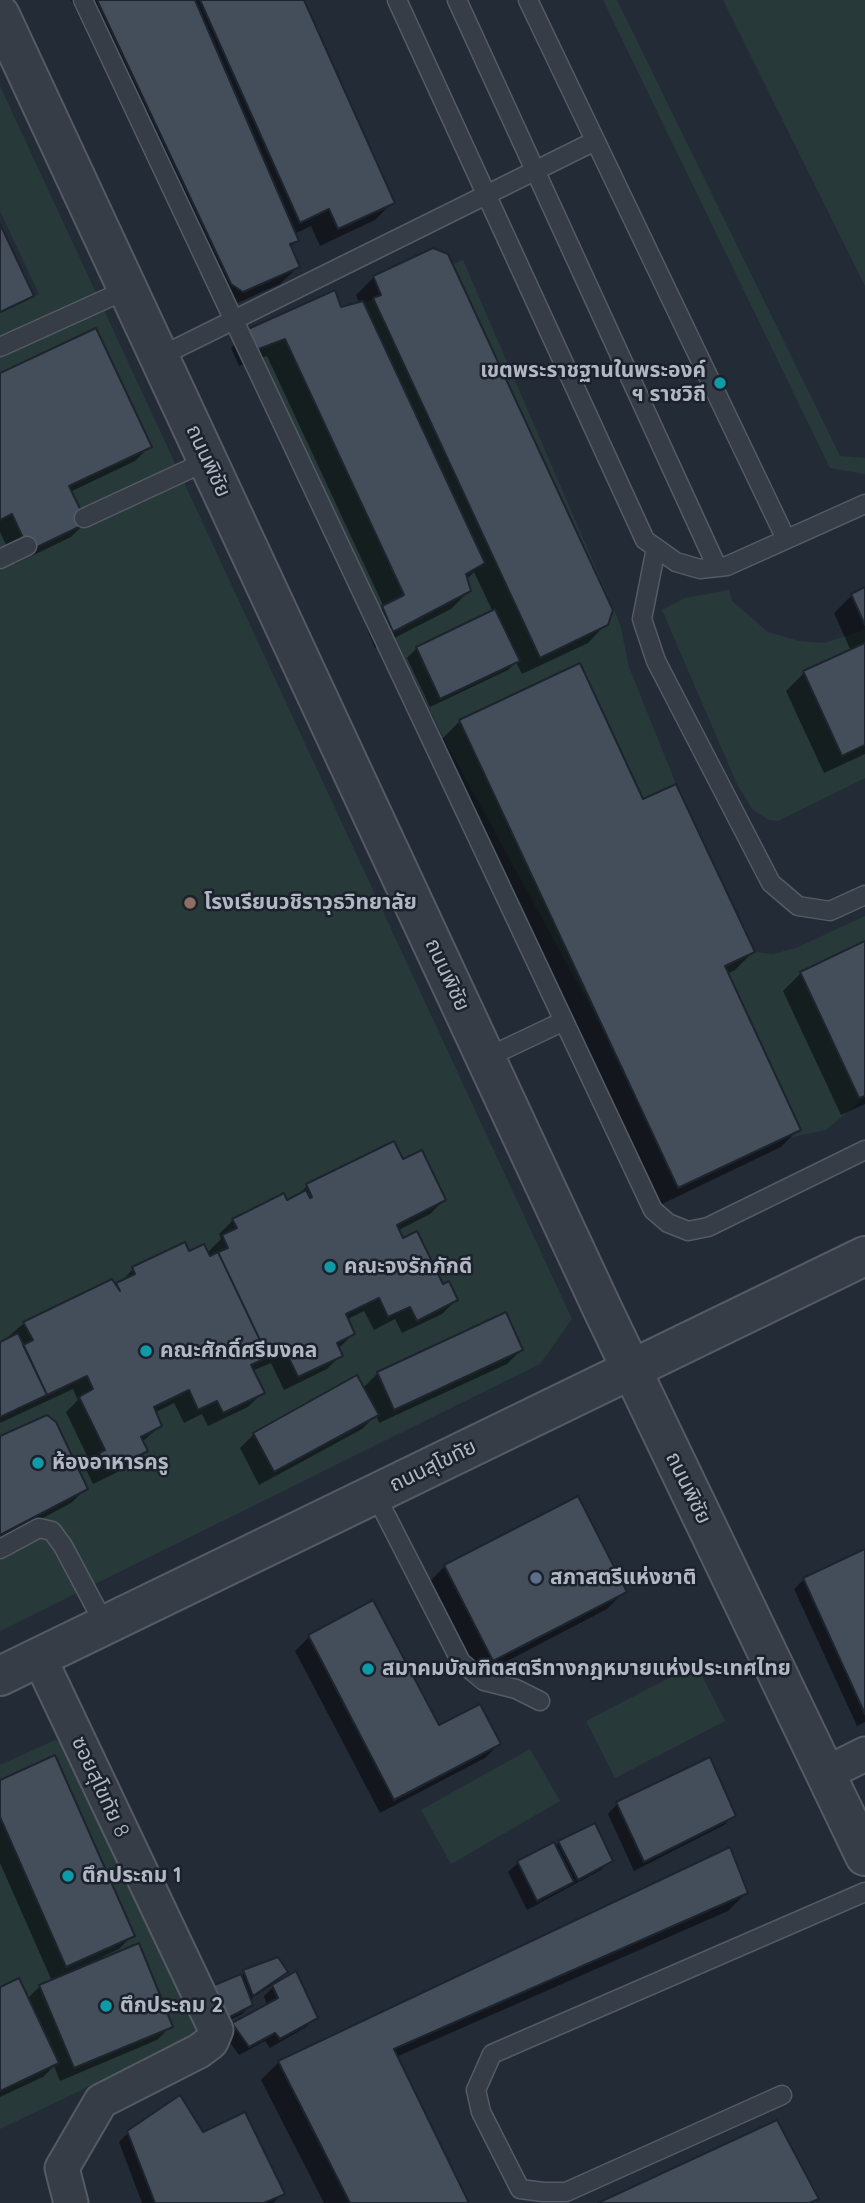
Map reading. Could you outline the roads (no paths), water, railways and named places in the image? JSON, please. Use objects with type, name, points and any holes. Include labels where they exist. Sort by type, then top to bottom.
[{"type":"street","name":"ถนนพิชัย","points":[[0,15],[632,1370],[865,1856]]},
{"type":"street","name":"ถนนสุโขทัย","points":[[0,1676],[865,1256]]},
{"type":"street","name":"ซอยสุโขทัย 8","points":[[39,1657],[216,2030],[211,2042],[198,2051],[101,2101],[62,2168],[71,2203]]},
{"type":"street","points":[[825,1774],[865,1754]]},
{"type":"lane","points":[[83,0],[653,1210],[668,1223],[688,1231],[708,1227],[865,1150]]},
{"type":"lane","points":[[397,0],[645,540],[676,562],[700,569],[727,566],[865,504]]},
{"type":"lane","points":[[457,0],[717,567]]},
{"type":"lane","points":[[528,0],[786,539]]},
{"type":"lane","points":[[159,356],[595,141]]},
{"type":"lane","points":[[0,347],[128,289]]},
{"type":"lane","points":[[84,518],[207,461]]},
{"type":"lane","points":[[0,559],[27,546]]},
{"type":"lane","points":[[656,548],[642,619],[653,650],[771,883],[798,906],[830,911],[865,895]]},
{"type":"lane","points":[[486,1058],[564,1021]]},
{"type":"lane","points":[[375,1494],[461,1662],[484,1681],[516,1689],[540,1701]]},
{"type":"lane","points":[[0,1549],[39,1528],[52,1531],[63,1546],[105,1625]]},
{"type":"lane","points":[[782,2095],[566,2192],[543,2192],[520,2189],[481,2112],[476,2090],[492,2053],[865,1892]]},
{"type":"place","name":"เขตพระราชฐานในพระองค์ ฯ ราชวิถี","points":[[720,383]]},
{"type":"place","name":"โรงเรียนวชิราวุธวิทยาลัย","points":[[190,903]]},
{"type":"place","name":"คณะจงรักภักดี","points":[[330,1267]]},
{"type":"place","name":"คณะศักดิ์ศรีมงคล","points":[[146,1351]]},
{"type":"place","name":"ห้องอาหารครู","points":[[38,1463]]},
{"type":"place","name":"สภาสตรีแห่งชาติ","points":[[536,1578]]},
{"type":"place","name":"สมาคมบัณฑิตสตรีทางกฎหมายแห่งประเทศไทย","points":[[368,1669]]},
{"type":"place","name":"ตึกประถม 1","points":[[68,1876]]},
{"type":"place","name":"ตึกประถม 2","points":[[106,2006]]}]
